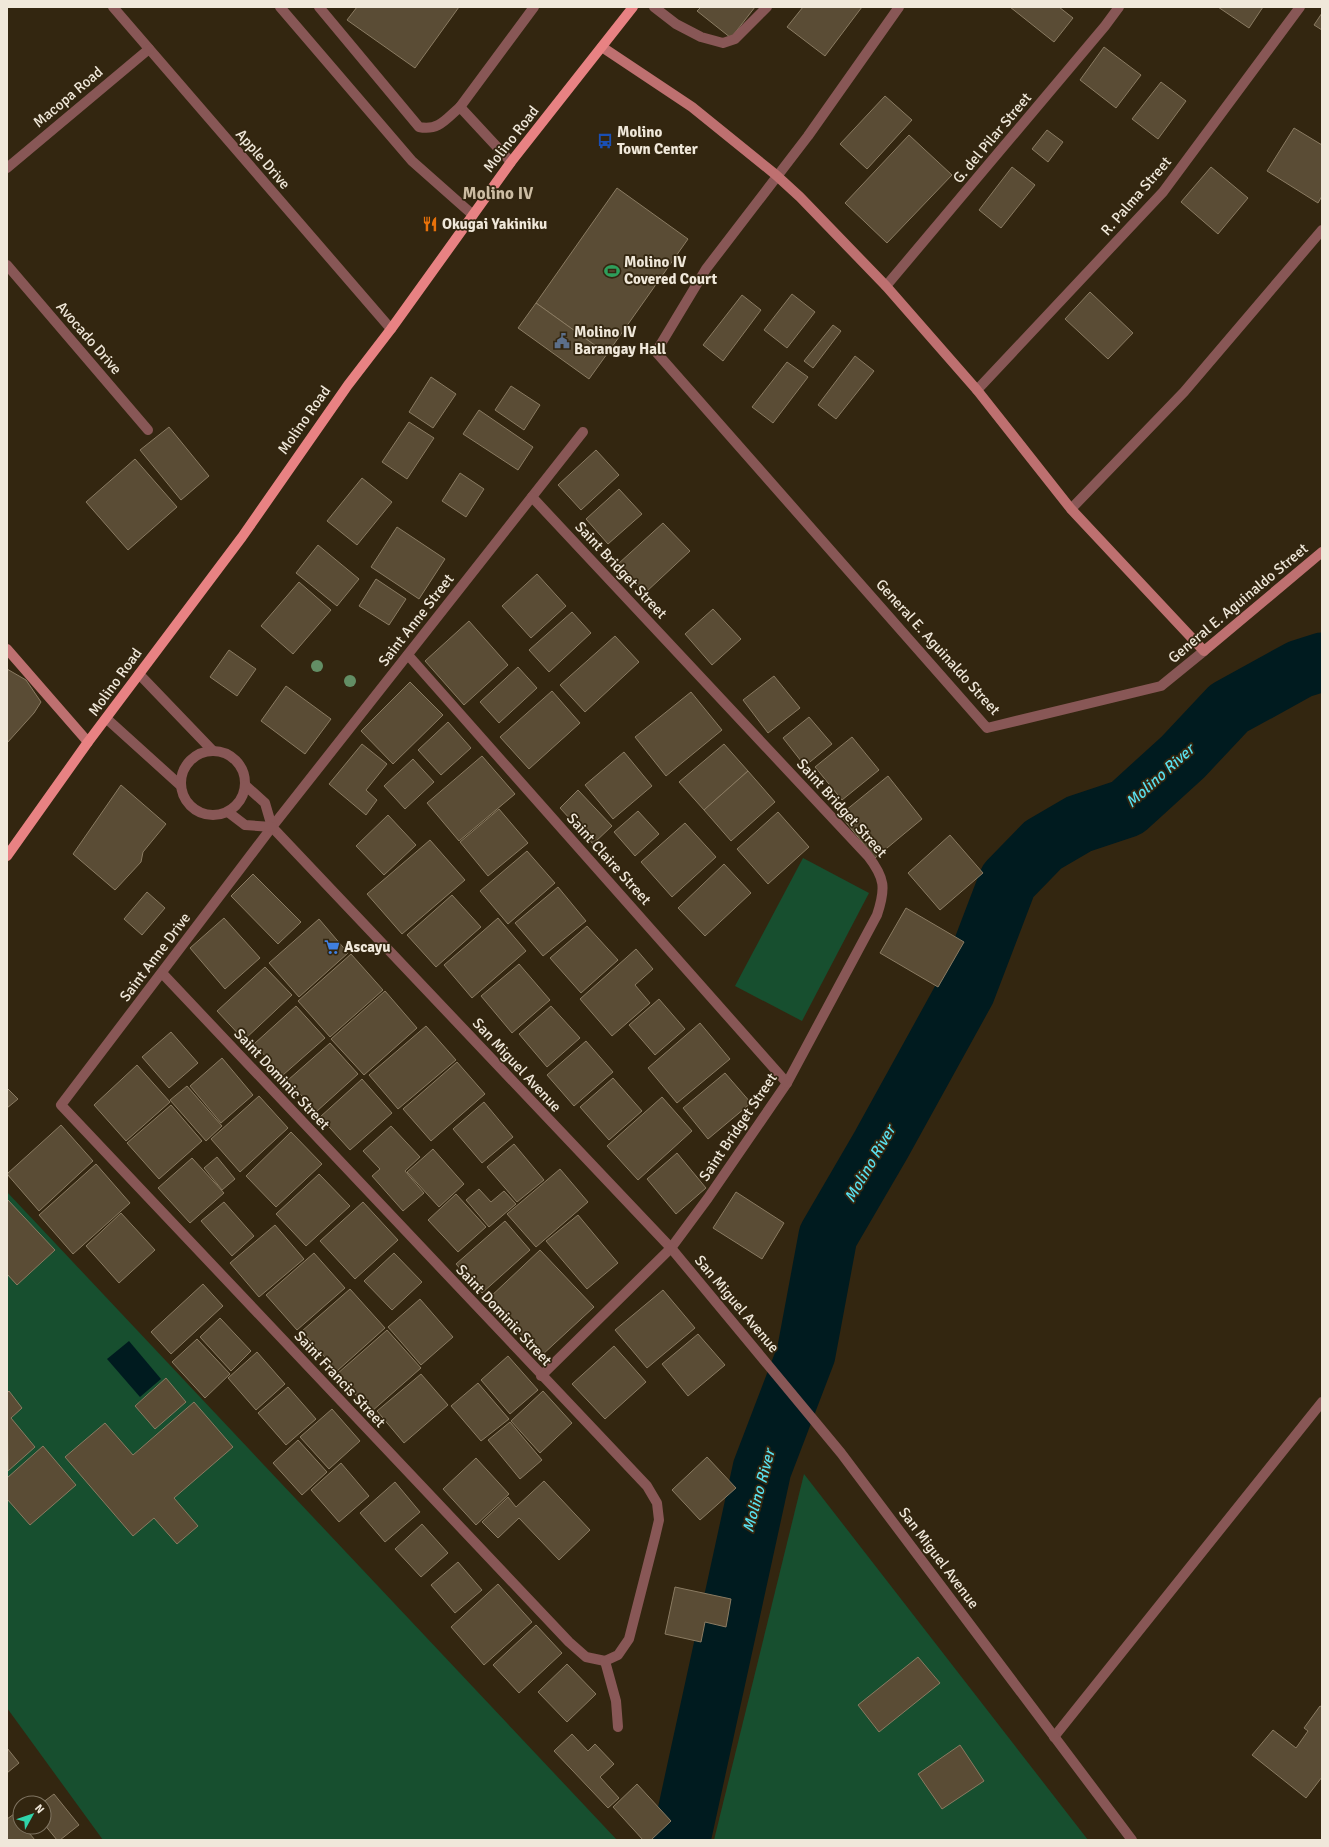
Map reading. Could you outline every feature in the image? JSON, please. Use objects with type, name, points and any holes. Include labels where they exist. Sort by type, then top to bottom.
[{"type":"main road","name":"Molino Road","points":[[7,856],[88,742],[107,719],[242,537],[348,385],[391,329],[511,162],[633,7]]},
{"type":"street","name":"Apple Drive","points":[[114,7],[391,329]]},
{"type":"street","points":[[280,7],[412,161],[473,215]]},
{"type":"street","points":[[319,7],[419,127],[436,127],[460,108],[534,7]]},
{"type":"street","points":[[654,7],[682,28],[701,37],[723,43],[735,39],[767,7]]},
{"type":"street","points":[[776,175],[808,136],[899,7]]},
{"type":"street","name":"G. del Pilar Street","points":[[886,286],[1105,26],[1119,7]]},
{"type":"street","name":"R. Palma Street","points":[[977,390],[1163,192],[1300,7]]},
{"type":"street","points":[[602,48],[692,107],[776,175],[800,197],[886,286],[977,390],[1071,509],[1204,651]]},
{"type":"street","name":"Macopa Road","points":[[7,168],[149,49]]},
{"type":"street","points":[[460,108],[511,162]]},
{"type":"street","name":"General E. Aguinaldo Street","points":[[776,175],[706,269],[656,352],[987,728],[1161,686],[1322,552]]},
{"type":"street","points":[[1071,509],[1184,392],[1322,230]]},
{"type":"street","name":"Avocado Drive","points":[[7,265],[148,430]]},
{"type":"street","name":"Saint Anne Street","points":[[272,827],[583,432]]},
{"type":"street","name":"Saint Bridget Street","points":[[532,497],[868,856],[878,870],[884,885],[882,900],[877,914],[787,1083],[708,1198],[671,1248],[541,1376]]},
{"type":"street","points":[[7,649],[88,742]]},
{"type":"street","name":"Saint Claire Street","points":[[408,655],[787,1083]]},
{"type":"street","points":[[139,674],[212,750]]},
{"type":"street","points":[[107,719],[180,785]]},
{"type":"street","points":[[212,750],[223,752],[232,757],[244,774],[245,785],[240,800],[228,812],[218,815],[208,815],[197,812],[189,805],[183,796],[180,785],[181,775],[185,765],[192,757],[202,752],[212,750]]},
{"type":"street","name":"San Miguel Avenue","points":[[245,785],[265,803],[272,827],[671,1248],[841,1453],[1132,1840]]},
{"type":"street","points":[[228,812],[245,825],[272,827]]},
{"type":"street","name":"Saint Anne Drive","points":[[61,1105],[272,827]]},
{"type":"street","name":"Saint Dominic Street","points":[[162,973],[541,1376],[647,1486],[657,1503],[659,1520],[655,1537],[629,1639],[618,1655],[605,1661]]},
{"type":"street","name":"Saint Francis Street","points":[[61,1105],[569,1642],[586,1657],[605,1661]]},
{"type":"street","points":[[1054,1737],[1322,1402]]},
{"type":"street","points":[[605,1661],[616,1701],[618,1727]]},
{"type":"green space","points":[[803,858],[869,893],[802,1021],[735,986]]},
{"type":"green space","points":[[7,1192],[617,1840],[103,1840],[7,1708]]},
{"type":"green space","points":[[804,1474],[1088,1840],[714,1840]]},
{"type":"water","points":[[129,1341],[161,1379],[140,1397],[107,1359]]},
{"type":"building","points":[[357,7],[459,7],[415,68],[347,20]]},
{"type":"building","points":[[701,7],[755,7],[731,38],[697,11]]},
{"type":"building","points":[[803,7],[862,7],[825,56],[787,27]]},
{"type":"building","points":[[1010,7],[1059,7],[1073,18],[1054,42]]},
{"type":"building","points":[[1218,7],[1263,7],[1249,28]]},
{"type":"building","points":[[1322,13],[1322,30],[1314,25]]},
{"type":"building","points":[[1104,47],[1141,75],[1116,108],[1080,80]]},
{"type":"building","points":[[1161,82],[1186,101],[1158,139],[1132,119]]},
{"type":"building","points":[[885,96],[912,120],[867,169],[840,144]]},
{"type":"building","points":[[1294,128],[1322,145],[1322,196],[1318,203],[1267,171]]},
{"type":"building","points":[[1047,130],[1063,142],[1048,162],[1032,149]]},
{"type":"building","points":[[909,135],[952,175],[887,243],[845,203]]},
{"type":"building","points":[[1012,167],[1035,185],[1001,228],[979,210]]},
{"type":"building","points":[[1211,167],[1248,198],[1218,234],[1181,202]]},
{"type":"building","name":"Molino IV Covered Court","points":[[617,188],[688,239],[607,354],[536,303]]},
{"type":"building","points":[[1090,292],[1133,333],[1108,359],[1065,319]]},
{"type":"building","points":[[792,294],[815,312],[787,348],[764,330]]},
{"type":"building","points":[[742,295],[761,310],[723,361],[703,345]]},
{"type":"building","name":"Molino IV Barangay Hall","points":[[536,303],[607,354],[589,379],[518,328]]},
{"type":"building","points":[[833,325],[841,331],[813,368],[804,361]]},
{"type":"building","points":[[855,356],[874,371],[836,419],[818,405]]},
{"type":"building","points":[[787,362],[808,377],[773,423],[752,407]]},
{"type":"building","points":[[431,377],[456,394],[433,428],[409,412]]},
{"type":"building","points":[[511,386],[540,405],[524,430],[495,410]]},
{"type":"building","points":[[479,410],[533,447],[518,470],[463,434]]},
{"type":"building","points":[[409,422],[434,438],[407,479],[382,462]]},
{"type":"building","points":[[169,427],[209,476],[181,500],[140,450]]},
{"type":"building","points":[[596,450],[619,475],[581,510],[558,485]]},
{"type":"building","points":[[135,459],[177,507],[128,550],[86,502]]},
{"type":"building","points":[[460,473],[484,489],[466,517],[442,501]]},
{"type":"building","points":[[362,478],[392,502],[357,545],[327,521]]},
{"type":"building","points":[[619,489],[642,514],[608,544],[586,519]]},
{"type":"building","points":[[663,523],[690,551],[645,593],[618,564]]},
{"type":"building","points":[[397,527],[445,559],[419,599],[371,567]]},
{"type":"building","points":[[318,545],[359,579],[337,606],[296,573]]},
{"type":"building","points":[[537,574],[566,606],[531,638],[502,606]]},
{"type":"building","points":[[376,579],[406,599],[389,625],[359,606]]},
{"type":"building","points":[[299,582],[331,610],[293,654],[261,626]]},
{"type":"building","points":[[713,609],[741,639],[712,665],[685,634]]},
{"type":"building","points":[[572,612],[591,633],[549,672],[529,650]]},
{"type":"building","points":[[469,621],[508,665],[464,705],[425,661]]},
{"type":"building","points":[[615,636],[639,662],[585,712],[560,685]]},
{"type":"building","points":[[229,650],[256,669],[237,696],[210,677]]},
{"type":"building","points":[[518,667],[537,688],[499,723],[480,702]]},
{"type":"building","points":[[7,669],[26,680],[41,702],[34,713],[7,743]]},
{"type":"building","points":[[774,676],[800,708],[768,733],[743,700]]},
{"type":"building","points":[[410,682],[443,715],[393,764],[361,731]]},
{"type":"building","points":[[286,686],[331,719],[305,754],[261,721]]},
{"type":"building","points":[[552,691],[580,723],[529,769],[500,737]]},
{"type":"building","points":[[691,692],[722,730],[666,776],[635,737]]},
{"type":"building","points":[[809,717],[832,744],[805,766],[783,738]]},
{"type":"building","points":[[448,722],[471,748],[441,775],[418,750]]},
{"type":"building","points":[[852,737],[879,770],[842,800],[815,767]]},
{"type":"building","points":[[362,744],[387,764],[366,790],[377,800],[366,815],[329,784]]},
{"type":"building","points":[[724,744],[748,771],[704,810],[679,782]]},
{"type":"building","points":[[624,752],[652,786],[613,819],[585,785]]},
{"type":"building","points":[[482,756],[515,794],[459,841],[427,803]]},
{"type":"building","points":[[413,759],[434,782],[405,809],[384,786]]},
{"type":"building","points":[[748,771],[775,802],[731,841],[704,810]]},
{"type":"building","points":[[888,776],[922,819],[875,858],[840,815]]},
{"type":"building","points":[[121,785],[166,824],[143,852],[141,862],[115,890],[73,854]]},
{"type":"building","points":[[578,790],[612,826],[593,844],[560,808]]},
{"type":"building","points":[[499,809],[528,843],[488,876],[460,842]]},
{"type":"building","points":[[638,811],[659,834],[635,856],[614,832]]},
{"type":"building","points":[[778,812],[809,847],[768,884],[737,849]]},
{"type":"building","points":[[388,815],[416,845],[384,875],[356,846]]},
{"type":"building","points":[[685,823],[716,857],[672,897],[641,862]]},
{"type":"building","points":[[950,835],[983,873],[940,910],[908,873]]},
{"type":"building","points":[[430,840],[465,880],[402,934],[367,894]]},
{"type":"building","points":[[527,851],[555,883],[508,924],[480,891]]},
{"type":"building","points":[[724,864],[751,893],[705,936],[678,908]]},
{"type":"building","points":[[253,874],[301,922],[278,944],[231,896]]},
{"type":"building","points":[[558,887],[586,921],[543,956],[515,923]]},
{"type":"building","points":[[147,892],[165,908],[142,935],[124,919]]},
{"type":"building","points":[[452,895],[481,927],[436,967],[407,935]]},
{"type":"building","points":[[906,908],[964,942],[938,987],[880,953]]},
{"type":"building","points":[[224,918],[260,958],[225,989],[190,948]]},
{"type":"building","points":[[498,918],[526,951],[472,998],[444,965]]},
{"type":"building","points":[[319,919],[348,953],[299,997],[269,963]]},
{"type":"building","points":[[587,926],[618,960],[581,993],[550,958]]},
{"type":"building","points":[[636,949],[653,969],[635,985],[650,1003],[612,1036],[580,999]]},
{"type":"building","points":[[351,954],[383,990],[330,1037],[298,1001]]},
{"type":"building","points":[[519,964],[550,1000],[512,1033],[481,996]]},
{"type":"building","points":[[265,967],[292,995],[244,1040],[217,1011]]},
{"type":"building","points":[[385,991],[417,1028],[364,1075],[331,1039]]},
{"type":"building","points":[[659,999],[685,1029],[655,1055],[629,1025]]},
{"type":"building","points":[[296,1006],[325,1038],[283,1075],[254,1044]]},
{"type":"building","points":[[551,1006],[580,1038],[547,1067],[519,1034]]},
{"type":"building","points":[[700,1023],[730,1059],[677,1103],[648,1068]]},
{"type":"building","points":[[426,1026],[456,1060],[398,1109],[369,1075]]},
{"type":"building","points":[[171,1032],[198,1063],[169,1088],[142,1057]]},
{"type":"building","points":[[586,1041],[613,1072],[574,1106],[547,1075]]},
{"type":"building","points":[[330,1043],[358,1074],[316,1112],[288,1080]]},
{"type":"building","points":[[222,1058],[253,1095],[221,1123],[190,1086]]},
{"type":"building","points":[[457,1062],[485,1094],[431,1141],[403,1109]]},
{"type":"building","points":[[137,1065],[170,1102],[126,1141],[94,1105]]},
{"type":"building","points":[[725,1073],[751,1103],[708,1139],[683,1108]]},
{"type":"building","points":[[613,1078],[642,1111],[609,1140],[580,1107]]},
{"type":"building","points":[[362,1079],[392,1113],[350,1150],[320,1117]]},
{"type":"building","points":[[187,1086],[222,1126],[206,1141],[170,1100]]},
{"type":"building","points":[[7,1088],[18,1099],[7,1108]]},
{"type":"building","points":[[259,1096],[288,1128],[240,1172],[211,1139]]},
{"type":"building","points":[[662,1097],[692,1131],[638,1180],[607,1146]]},
{"type":"building","points":[[484,1102],[513,1137],[482,1163],[453,1129]]},
{"type":"building","points":[[171,1105],[202,1141],[159,1179],[127,1143]]},
{"type":"building","points":[[61,1125],[93,1161],[39,1211],[7,1174]]},
{"type":"building","points":[[391,1126],[420,1157],[405,1171],[424,1193],[403,1211],[372,1176],[380,1169],[363,1151]]},
{"type":"building","points":[[291,1132],[322,1164],[276,1207],[246,1176]]},
{"type":"building","points":[[514,1144],[544,1180],[517,1202],[487,1167]]},
{"type":"building","points":[[433,1149],[464,1184],[439,1207],[407,1172]]},
{"type":"building","points":[[677,1153],[706,1188],[676,1214],[647,1179]]},
{"type":"building","points":[[217,1157],[235,1179],[222,1190],[204,1168]]},
{"type":"building","points":[[192,1158],[224,1193],[190,1223],[158,1188]]},
{"type":"building","points":[[96,1164],[130,1203],[73,1254],[39,1215]]},
{"type":"building","points":[[560,1169],[588,1202],[536,1247],[507,1214]]},
{"type":"building","points":[[319,1174],[350,1206],[306,1246],[276,1214]]},
{"type":"building","points":[[479,1189],[491,1202],[504,1191],[516,1204],[489,1227],[466,1200]]},
{"type":"building","points":[[736,1192],[784,1223],[762,1259],[713,1228]]},
{"type":"building","points":[[456,1194],[486,1227],[458,1252],[428,1220]]},
{"type":"building","points":[[7,1199],[55,1250],[17,1285],[7,1274]]},
{"type":"building","points":[[224,1202],[254,1236],[232,1256],[201,1221]]},
{"type":"building","points":[[363,1202],[398,1240],[355,1279],[320,1241]]},
{"type":"building","points":[[121,1213],[155,1250],[119,1283],[86,1246]]},
{"type":"building","points":[[578,1215],[618,1263],[587,1289],[546,1241]]},
{"type":"building","points":[[505,1221],[530,1250],[482,1293],[456,1264]]},
{"type":"building","points":[[275,1225],[304,1259],[259,1297],[230,1263]]},
{"type":"building","points":[[540,1250],[594,1307],[541,1356],[488,1299]]},
{"type":"building","points":[[314,1253],[345,1288],[297,1330],[266,1295]]},
{"type":"building","points":[[394,1253],[422,1282],[392,1310],[364,1281]]},
{"type":"building","points":[[203,1284],[223,1306],[171,1354],[151,1332]]},
{"type":"building","points":[[350,1289],[385,1328],[337,1371],[302,1331]]},
{"type":"building","points":[[663,1290],[695,1328],[647,1368],[615,1330]]},
{"type":"building","points":[[420,1299],[453,1337],[421,1365],[388,1327]]},
{"type":"building","points":[[220,1318],[251,1351],[231,1371],[200,1337]]},
{"type":"building","points":[[387,1330],[421,1368],[371,1412],[337,1374]]},
{"type":"building","points":[[698,1334],[725,1365],[688,1396],[662,1364]]},
{"type":"building","points":[[197,1339],[230,1374],[205,1398],[172,1362]]},
{"type":"building","points":[[614,1346],[646,1382],[605,1419],[572,1384]]},
{"type":"building","points":[[257,1352],[285,1384],[256,1410],[228,1378]]},
{"type":"building","points":[[508,1356],[538,1390],[510,1414],[481,1380]]},
{"type":"building","points":[[421,1374],[448,1405],[404,1443],[377,1411]]},
{"type":"building","points":[[166,1378],[186,1402],[155,1429],[135,1406]]},
{"type":"building","points":[[478,1383],[509,1419],[481,1441],[451,1406]]},
{"type":"building","points":[[288,1387],[316,1419],[286,1445],[258,1413]]},
{"type":"building","points":[[9,1391],[22,1408],[11,1418],[35,1447],[8,1471],[7,1393]]},
{"type":"building","points":[[543,1391],[572,1423],[540,1453],[511,1421]]},
{"type":"building","points":[[194,1402],[233,1447],[174,1498],[198,1526],[177,1544],[154,1518],[133,1536],[65,1457],[105,1423],[133,1455]]},
{"type":"building","points":[[332,1409],[360,1441],[329,1469],[300,1437]]},
{"type":"building","points":[[510,1422],[542,1460],[520,1479],[488,1440]]},
{"type":"building","points":[[298,1440],[327,1472],[302,1495],[273,1463]]},
{"type":"building","points":[[43,1446],[76,1485],[30,1525],[7,1499],[7,1478]]},
{"type":"building","points":[[707,1457],[736,1488],[700,1520],[672,1490]]},
{"type":"building","points":[[476,1458],[509,1494],[476,1525],[443,1489]]},
{"type":"building","points":[[341,1463],[369,1496],[339,1522],[311,1490]]},
{"type":"building","points":[[544,1481],[590,1530],[559,1560],[519,1518],[498,1538],[482,1522],[508,1497],[516,1507]]},
{"type":"building","points":[[395,1482],[420,1512],[385,1542],[360,1513]]},
{"type":"building","points":[[422,1524],[448,1553],[421,1577],[395,1549]]},
{"type":"building","points":[[458,1562],[482,1590],[455,1613],[431,1585]]},
{"type":"building","points":[[498,1584],[532,1622],[484,1665],[451,1627]]},
{"type":"building","points":[[675,1587],[731,1599],[726,1627],[705,1622],[701,1642],[665,1634]]},
{"type":"building","points":[[536,1625],[562,1653],[519,1693],[493,1665]]},
{"type":"building","points":[[918,1657],[940,1683],[879,1732],[858,1705]]},
{"type":"building","points":[[567,1664],[596,1694],[567,1722],[538,1692]]},
{"type":"building","points":[[1320,1706],[1322,1707],[1322,1777],[1306,1798],[1252,1755],[1273,1730],[1296,1748],[1308,1731],[1304,1728]]},
{"type":"building","points":[[572,1734],[588,1751],[595,1744],[614,1764],[600,1777],[619,1798],[608,1808],[554,1751]]},
{"type":"building","points":[[960,1745],[984,1781],[942,1809],[918,1774]]},
{"type":"building","points":[[7,1748],[19,1763],[7,1773]]},
{"type":"building","points":[[637,1784],[671,1821],[651,1840],[643,1840],[613,1807]]},
{"type":"building","points":[[54,1794],[79,1825],[60,1840],[57,1840],[52,1834],[52,1796]]},
{"type":"building","points":[[12,1815],[12,1835],[31,1835],[35,1840],[7,1840],[7,1819]]},
{"type":"waterway","name":"Molino River","points":[[681,1840],[762,1469],[806,1354],[828,1236],[881,1145],[966,991],[1008,881],[1043,845],[1079,824],[1127,808],[1183,757],[1229,708],[1300,669],[1322,662]]},
{"type":"place","name":"Molino Town Center","points":[[605,141]]},
{"type":"place","name":"Okugai Yakiniku","points":[[430,224]]},
{"type":"place","name":"Molino IV Covered Court","points":[[612,271]]},
{"type":"place","name":"Molino IV Barangay Hall","points":[[562,341]]},
{"type":"place","name":"Ascayu","points":[[332,947]]},
{"type":"district","name":"Molino IV","points":[[498,193]]}]
